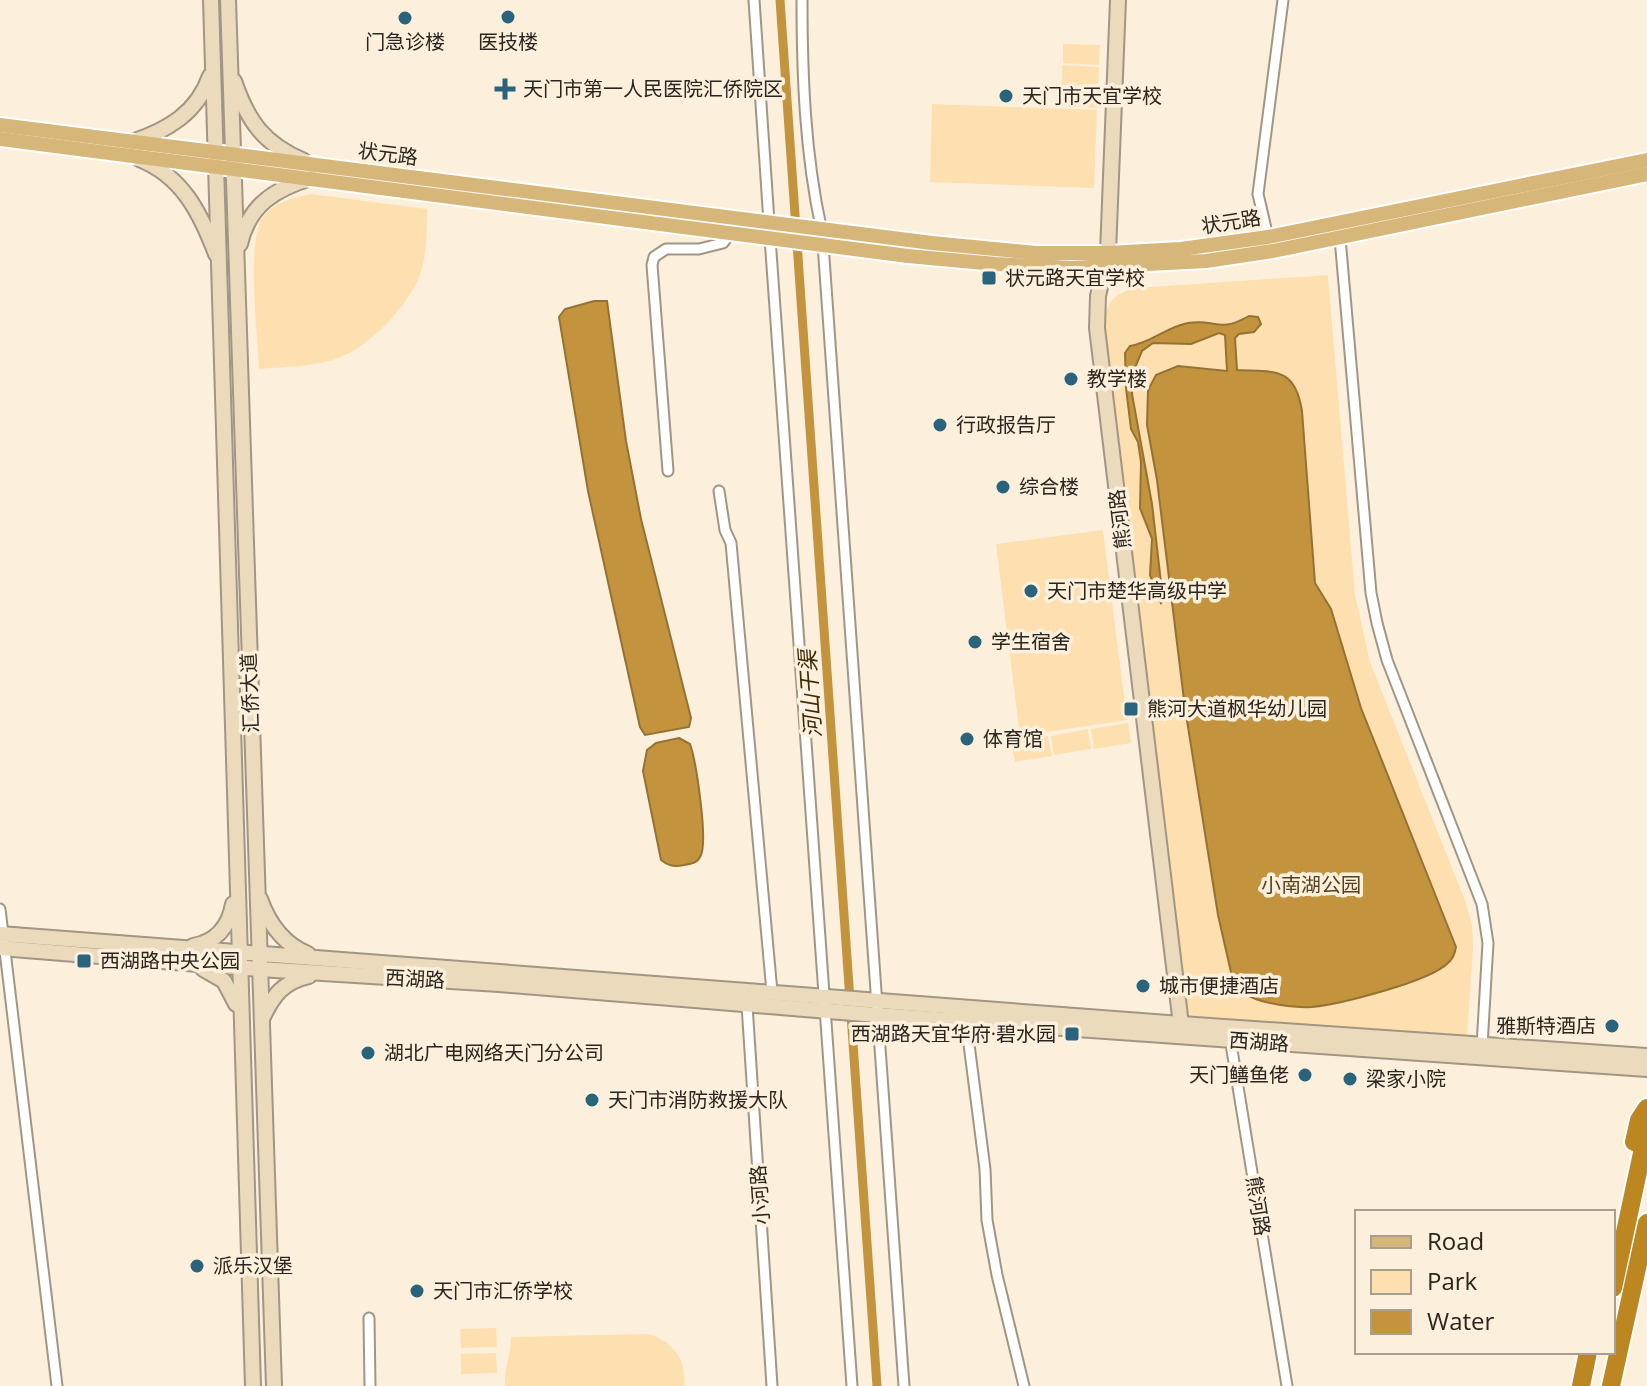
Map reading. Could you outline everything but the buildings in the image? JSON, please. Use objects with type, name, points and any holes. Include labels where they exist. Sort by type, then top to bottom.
[{"type":"highway","points":[[1615,1229],[1639,1120],[1647,1108]]},
{"type":"highway","points":[[1615,1279],[1647,1130]]},
{"type":"highway","points":[[1615,1329],[1647,1182]]},
{"type":"highway","points":[[1611,1386],[1647,1223]]},
{"type":"highway","points":[[1581,1386],[1588,1354]]},
{"type":"highway","points":[[1592,1386],[1599,1354]]},
{"type":"highway","points":[[1602,1386],[1610,1354]]},
{"type":"main road","name":"汇侨大道","points":[[211,0],[213,68],[236,264],[274,1386]]},
{"type":"main road","name":"汇侨大道","points":[[228,0],[229,68],[220,265],[238,960],[253,1386]]},
{"type":"main road","name":"熊河路","points":[[1118,0],[1107,260],[1098,296],[1097,328],[1182,1030]]},
{"type":"main road","points":[[213,68],[215,79],[222,83],[228,79],[229,68]]},
{"type":"main road","points":[[213,68],[205,90],[183,117],[131,149],[168,174],[188,195],[206,227],[220,265]]},
{"type":"main road","points":[[229,68],[246,111],[262,134],[312,171],[273,193],[253,211],[246,223],[236,264]]},
{"type":"main road","name":"状元路","points":[[0,125],[131,149]]},
{"type":"main road","name":"状元路","points":[[0,139],[131,149],[1004,251],[1107,260],[1221,259],[1340,238],[1647,174]]},
{"type":"main road","name":"状元路","points":[[312,171],[731,233],[957,261],[1032,267],[1107,260],[1268,237],[1647,160]]},
{"type":"main road","points":[[180,955],[207,943],[223,929],[232,912],[236,888]]},
{"type":"main road","points":[[256,888],[268,917],[282,938],[323,966],[284,985],[276,993],[261,1023]]},
{"type":"main road","name":"西湖路","points":[[2,941],[258,962],[772,992],[827,1003]]},
{"type":"main road","points":[[180,955],[224,981],[234,1000],[240,1022]]},
{"type":"main road","name":"西湖路","points":[[323,966],[747,1005],[827,1003]]},
{"type":"main road","points":[[827,1003],[873,1008]]},
{"type":"main road","name":"西湖路","points":[[873,1008],[966,1021],[1182,1030]]},
{"type":"main road","name":"西湖路","points":[[873,1008],[1647,1069]]},
{"type":"main road","name":"西湖路","points":[[1229,1034],[1647,1056]]},
{"type":"street","points":[[754,0],[770,222]]},
{"type":"street","points":[[802,0],[802,65],[818,227]]},
{"type":"street","points":[[1268,237],[1258,194],[1283,0]]},
{"type":"street","points":[[668,471],[652,265],[654,257],[666,249],[699,249],[723,243],[731,233]]},
{"type":"street","points":[[770,238],[852,1386]]},
{"type":"street","points":[[1340,238],[1371,593],[1387,660],[1482,904],[1488,943],[1482,1046]]},
{"type":"street","points":[[819,244],[873,1008],[904,1386]]},
{"type":"street","points":[[719,491],[725,530],[731,543],[772,992]]},
{"type":"street","points":[[0,909],[57,1386]]},
{"type":"street","name":"小河路","points":[[747,1005],[772,1386]]},
{"type":"street","points":[[966,1021],[985,1169],[987,1220],[1024,1386]]},
{"type":"street","name":"熊河路","points":[[1229,1034],[1287,1386]]},
{"type":"street","points":[[369,1318],[370,1386]]},
{"type":"green space","points":[[1063,44],[1100,45],[1099,65],[1063,63]]},
{"type":"green space","points":[[1062,65],[1099,67],[1098,86],[1062,85]]},
{"type":"green space","points":[[1061,87],[1098,88],[1097,108],[1061,106]]},
{"type":"green space","points":[[932,104],[1097,110],[1094,188],[930,182]]},
{"type":"green space","points":[[311,194],[427,209],[423,265],[417,282],[393,317],[358,348],[324,362],[259,369],[254,269],[257,232],[262,219],[272,208]]},
{"type":"green space","name":"小南湖公园","points":[[1328,275],[1355,595],[1370,662],[1472,925],[1467,1039],[1188,1018],[1104,319],[1114,298],[1136,288]]},
{"type":"green space","points":[[1103,530],[1127,720],[1020,736],[996,544]]},
{"type":"green space","points":[[1128,723],[1131,743],[1094,749],[1091,729]]},
{"type":"green space","points":[[1088,729],[1091,749],[1054,755],[1051,736]]},
{"type":"green space","points":[[1048,736],[1052,756],[1015,762],[1011,742]]},
{"type":"green space","points":[[496,1328],[497,1347],[461,1348],[460,1329]]},
{"type":"green space","points":[[647,1334],[664,1341],[676,1352],[683,1368],[684,1386],[505,1386],[511,1337]]},
{"type":"green space","points":[[496,1353],[497,1373],[461,1374],[461,1354]]},
{"type":"water","points":[[594,301],[607,301],[626,441],[641,519],[691,718],[689,727],[645,735],[640,727],[588,491],[559,317],[565,309]]},
{"type":"water","name":"小南湖公园","points":[[1249,316],[1258,317],[1261,324],[1254,332],[1239,334],[1235,338],[1237,370],[1281,374],[1294,386],[1299,396],[1315,583],[1331,609],[1361,708],[1456,947],[1448,963],[1423,977],[1362,997],[1312,1007],[1280,1005],[1256,999],[1238,988],[1233,981],[1218,915],[1185,708],[1157,480],[1147,425],[1148,390],[1156,375],[1178,366],[1227,371],[1225,335],[1219,333],[1191,344],[1153,343],[1142,351],[1134,370],[1132,394],[1152,504],[1161,603],[1150,575],[1152,539],[1140,508],[1141,462],[1138,442],[1131,429],[1126,388],[1125,353],[1130,346],[1188,323],[1223,325]]},
{"type":"water","points":[[679,738],[690,744],[693,753],[703,836],[697,861],[674,866],[661,860],[643,771],[647,750],[656,743]]},
{"type":"waterway","name":"河山干渠","points":[[780,0],[877,1386]]},
{"type":"place","name":"医技楼","points":[[508,17]]},
{"type":"place","name":"门急诊楼","points":[[405,18]]},
{"type":"place","name":"天门市第一人民医院汇侨院区","points":[[505,89]]},
{"type":"place","name":"天门市天宜学校","points":[[1006,96]]},
{"type":"place","name":"状元路天宜学校","points":[[989,278]]},
{"type":"place","name":"教学楼","points":[[1071,379]]},
{"type":"place","name":"行政报告厅","points":[[940,425]]},
{"type":"place","name":"综合楼","points":[[1003,487]]},
{"type":"place","name":"天门市楚华高级中学","points":[[1031,591]]},
{"type":"place","name":"学生宿舍","points":[[975,642]]},
{"type":"place","name":"熊河大道枫华幼儿园","points":[[1131,709]]},
{"type":"place","name":"体育馆","points":[[967,739]]},
{"type":"place","name":"西湖路中央公园","points":[[84,961]]},
{"type":"place","name":"城市便捷酒店","points":[[1143,986]]},
{"type":"place","name":"雅斯特酒店","points":[[1612,1026]]},
{"type":"place","name":"西湖路天宜华府·碧水园","points":[[1072,1034]]},
{"type":"place","name":"湖北广电网络天门分公司","points":[[368,1053]]},
{"type":"place","name":"天门鳝鱼佬","points":[[1305,1075]]},
{"type":"place","name":"梁家小院","points":[[1350,1079]]},
{"type":"place","name":"天门市消防救援大队","points":[[592,1100]]},
{"type":"place","name":"派乐汉堡","points":[[197,1266]]},
{"type":"place","name":"天门市汇侨学校","points":[[417,1291]]}]
